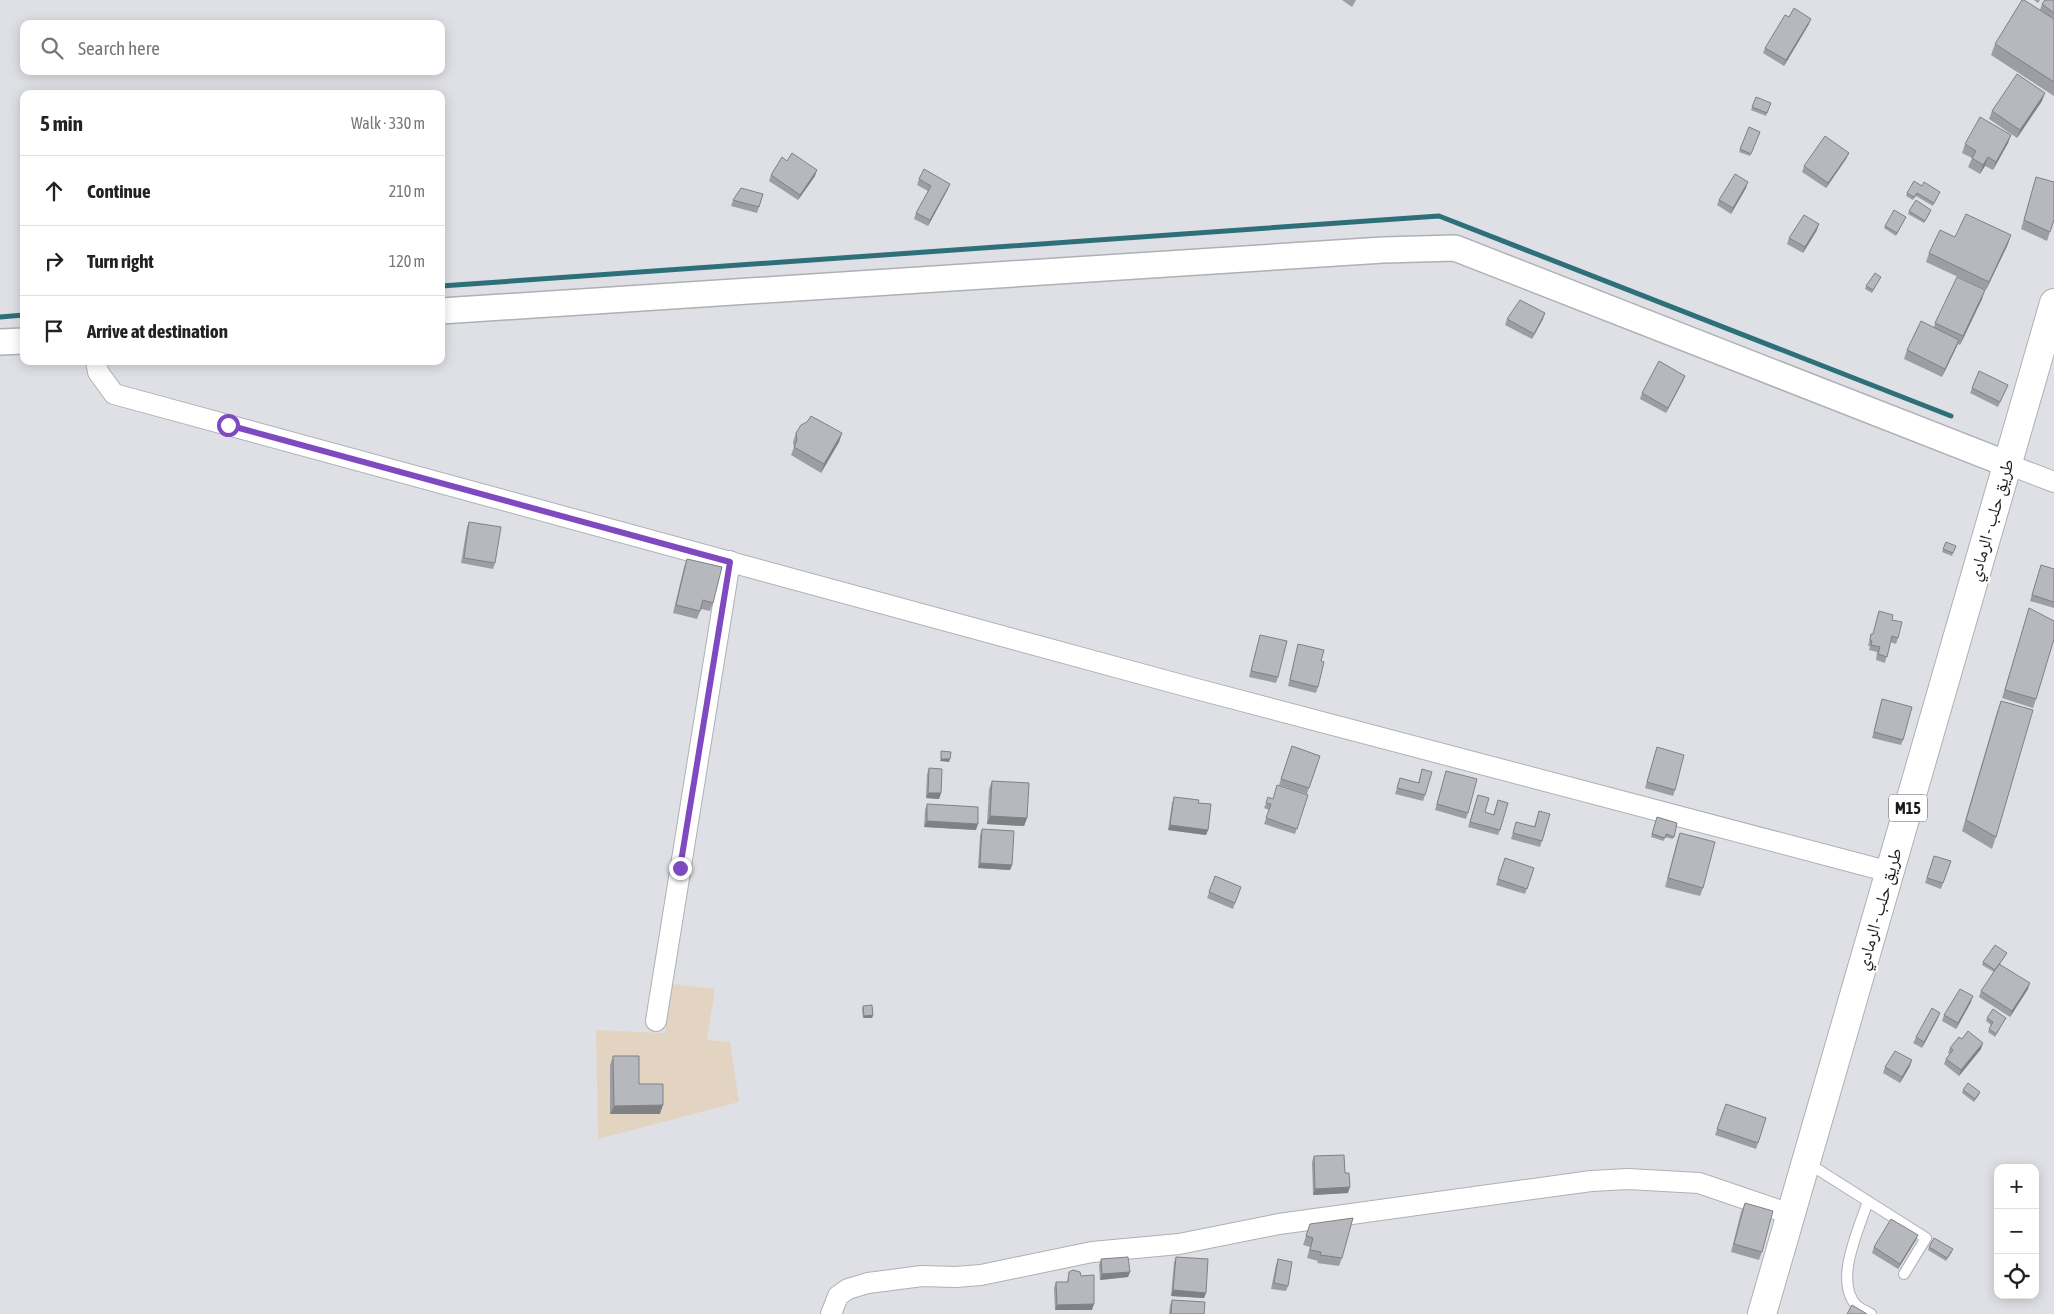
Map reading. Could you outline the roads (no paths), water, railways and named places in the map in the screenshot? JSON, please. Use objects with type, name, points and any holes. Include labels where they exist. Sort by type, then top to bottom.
[{"type":"highway","name":"طريق حلب - الرمادي","points":[[1762,1314],[2054,303]]},
{"type":"street","points":[[445,311],[1383,250],[1455,248],[2054,482]]},
{"type":"street","points":[[0,342],[20,340]]},
{"type":"street","points":[[97,365],[98,372],[114,394],[1189,687],[1890,872]]},
{"type":"street","points":[[656,1020],[730,562]]},
{"type":"street","points":[[832,1314],[838,1296],[848,1288],[868,1283],[922,1276],[956,1277],[981,1275],[1092,1252],[1179,1244],[1279,1224],[1591,1181],[1628,1179],[1699,1183],[1790,1214]]},
{"type":"lane","points":[[1806,1161],[1926,1238],[1904,1274]]},
{"type":"lane","points":[[1868,1201],[1846,1269],[1846,1286],[1857,1306],[1871,1314]]},
{"type":"waterway","points":[[445,286],[1439,216],[1951,416]]},
{"type":"waterway","points":[[0,317],[20,315]]}]
